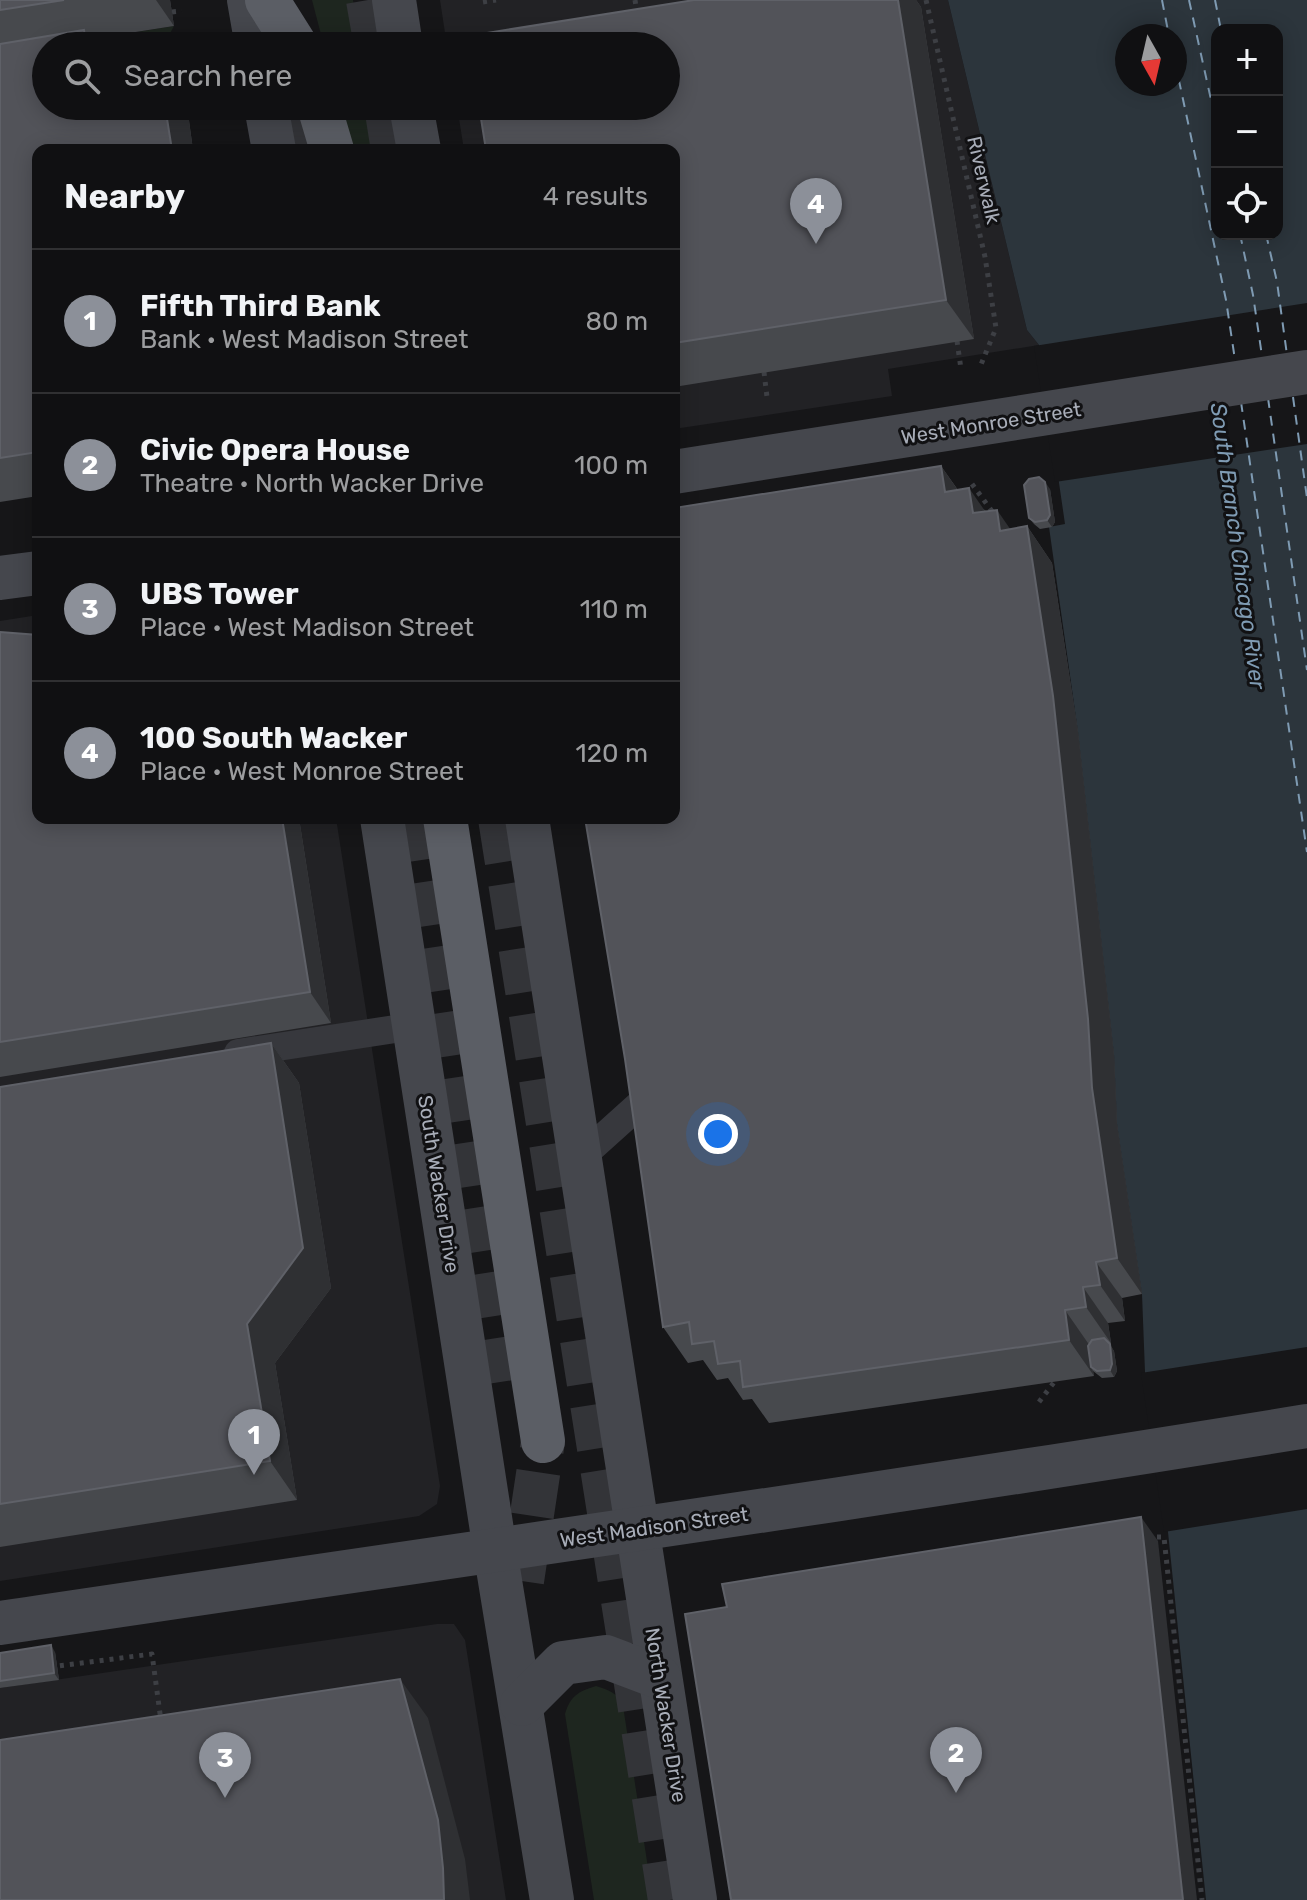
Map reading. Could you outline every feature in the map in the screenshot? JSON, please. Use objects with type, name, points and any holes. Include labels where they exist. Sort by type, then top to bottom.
[{"type":"highway","points":[[267,0],[287,32]]},
{"type":"highway","points":[[323,120],[330,144]]},
{"type":"highway","points":[[446,824],[543,1441]]},
{"type":"main road","points":[[249,0],[255,32]]},
{"type":"main road","points":[[394,0],[399,32]]},
{"type":"main road","points":[[269,120],[273,144]]},
{"type":"main road","points":[[414,120],[418,144]]},
{"type":"main road","name":"West Monroe Street","points":[[680,471],[1307,372]]},
{"type":"main road","points":[[0,578],[32,574]]},
{"type":"main road","name":"South Wacker Drive","points":[[383,824],[495,1550]]},
{"type":"main road","points":[[528,824],[636,1531]]},
{"type":"main road","name":"West Madison Street","points":[[0,1623],[636,1531],[1307,1426]]},
{"type":"main road","name":"North Wacker Drive","points":[[636,1531],[695,1900]]},
{"type":"main road","points":[[495,1550],[552,1900]]},
{"type":"main road","points":[[522,1704],[563,1663],[606,1657],[659,1677]]},
{"type":"lane","points":[[205,1058],[415,1026]]},
{"type":"lane","points":[[580,1158],[650,1095]]},
{"type":"path","points":[[483,2],[496,0]]},
{"type":"path","points":[[635,0],[637,15]]},
{"type":"path","name":"Riverwalk","points":[[926,0],[985,257],[996,328],[980,367]]},
{"type":"path","points":[[172,12],[182,11]]},
{"type":"path","points":[[957,341],[961,369]]},
{"type":"path","points":[[764,372],[767,397]]},
{"type":"path","points":[[972,484],[998,520]]},
{"type":"path","points":[[1039,1402],[1055,1381]]},
{"type":"path","points":[[1157,1537],[1164,1537],[1202,1900]]},
{"type":"path","points":[[46,1668],[152,1654],[162,1726]]},
{"type":"shaded area","points":[[312,0],[353,0],[358,32],[320,32]]},
{"type":"shaded area","points":[[440,0],[948,0],[1027,330],[1039,345],[888,369],[892,396],[680,428],[680,144],[463,144],[459,120],[680,120],[680,32],[445,32]]},
{"type":"shaded area","points":[[174,26],[171,32],[137,32]]},
{"type":"shaded area","points":[[342,120],[372,120],[376,144],[348,144]]},
{"type":"shaded area","points":[[32,616],[32,824],[337,824],[440,1486],[437,1504],[419,1516],[0,1581],[0,621]]},
{"type":"shaded area","points":[[454,1624],[465,1640],[506,1900],[0,1900],[0,1688]]},
{"type":"shaded area","points":[[596,1686],[612,1693],[623,1706],[653,1900],[594,1900],[565,1714],[576,1695]]},
{"type":"water","name":"South Branch Chicago River","points":[[948,0],[1307,0],[1307,1900],[1206,1900],[1168,1532],[1145,1372],[1142,1294],[1117,1124],[1114,1055],[1078,732],[1049,527],[1065,524],[1039,345],[1027,330]]},
{"type":"pier","points":[[1307,303],[1307,444],[1055,482],[1034,346]]},
{"type":"pier","points":[[1307,1347],[1307,1509],[1164,1532],[1141,1373]]},
{"type":"building","points":[[0,0],[64,0],[0,10]]},
{"type":"building","points":[[694,0],[898,0],[946,300],[680,342],[680,144],[485,144],[481,120],[680,120],[680,32],[493,32]]},
{"type":"building","points":[[32,39],[32,120],[167,120],[171,144],[32,144],[32,453],[0,458],[0,44]]},
{"type":"building","points":[[941,466],[945,492],[969,488],[973,513],[997,510],[1000,531],[1027,526],[1053,696],[1088,1019],[1092,1088],[1117,1258],[1096,1262],[1100,1285],[1083,1287],[1086,1307],[1065,1310],[1069,1340],[743,1387],[740,1361],[718,1364],[714,1341],[692,1344],[689,1322],[663,1327],[625,1059],[586,824],[680,824],[680,507]]},
{"type":"building","points":[[1039,477],[1045,482],[1050,515],[1047,520],[1035,522],[1029,518],[1024,485],[1029,479]]},
{"type":"building","points":[[0,632],[32,635],[32,824],[283,824],[310,992],[0,1042]]},
{"type":"building","points":[[271,1043],[303,1248],[247,1324],[270,1461],[0,1504],[0,1087]]},
{"type":"building","points":[[1104,1338],[1110,1344],[1112,1364],[1110,1370],[1097,1371],[1091,1367],[1088,1346],[1092,1340]]},
{"type":"building","points":[[1141,1517],[1183,1900],[731,1900],[685,1614],[727,1607],[722,1584]]},
{"type":"building","points":[[51,1645],[54,1673],[0,1681],[0,1653]]},
{"type":"building","points":[[400,1679],[438,1820],[444,1900],[0,1900],[0,1740]]},
{"type":"ferry route","points":[[1162,0],[1167,24]]},
{"type":"ferry route","points":[[1189,0],[1211,100]]},
{"type":"ferry route","points":[[1215,0],[1220,24]]},
{"type":"ferry route","points":[[1182,96],[1226,300],[1235,360]]},
{"type":"ferry route","points":[[1241,240],[1262,356]]},
{"type":"ferry route","points":[[1267,240],[1277,282],[1287,355]]},
{"type":"ferry route","points":[[1293,397],[1307,498]]},
{"type":"ferry route","points":[[1268,398],[1307,670]]},
{"type":"ferry route","points":[[1241,402],[1307,852]]},
{"type":"tunnel","points":[[368,0],[374,32]]},
{"type":"tunnel","points":[[293,120],[297,144]]},
{"type":"tunnel","points":[[388,120],[392,144]]},
{"type":"tunnel","points":[[406,824],[494,1400]]},
{"type":"tunnel","points":[[501,824],[670,1900]]},
{"type":"tunnel","points":[[522,1581],[543,1441]]},
{"type":"place","name":"100 South Wacker","points":[[816,244]]},
{"type":"place","name":"Fifth Third Bank","points":[[254,1475]]},
{"type":"place","name":"Civic Opera House","points":[[956,1793]]},
{"type":"place","name":"UBS Tower","points":[[225,1798]]}]
